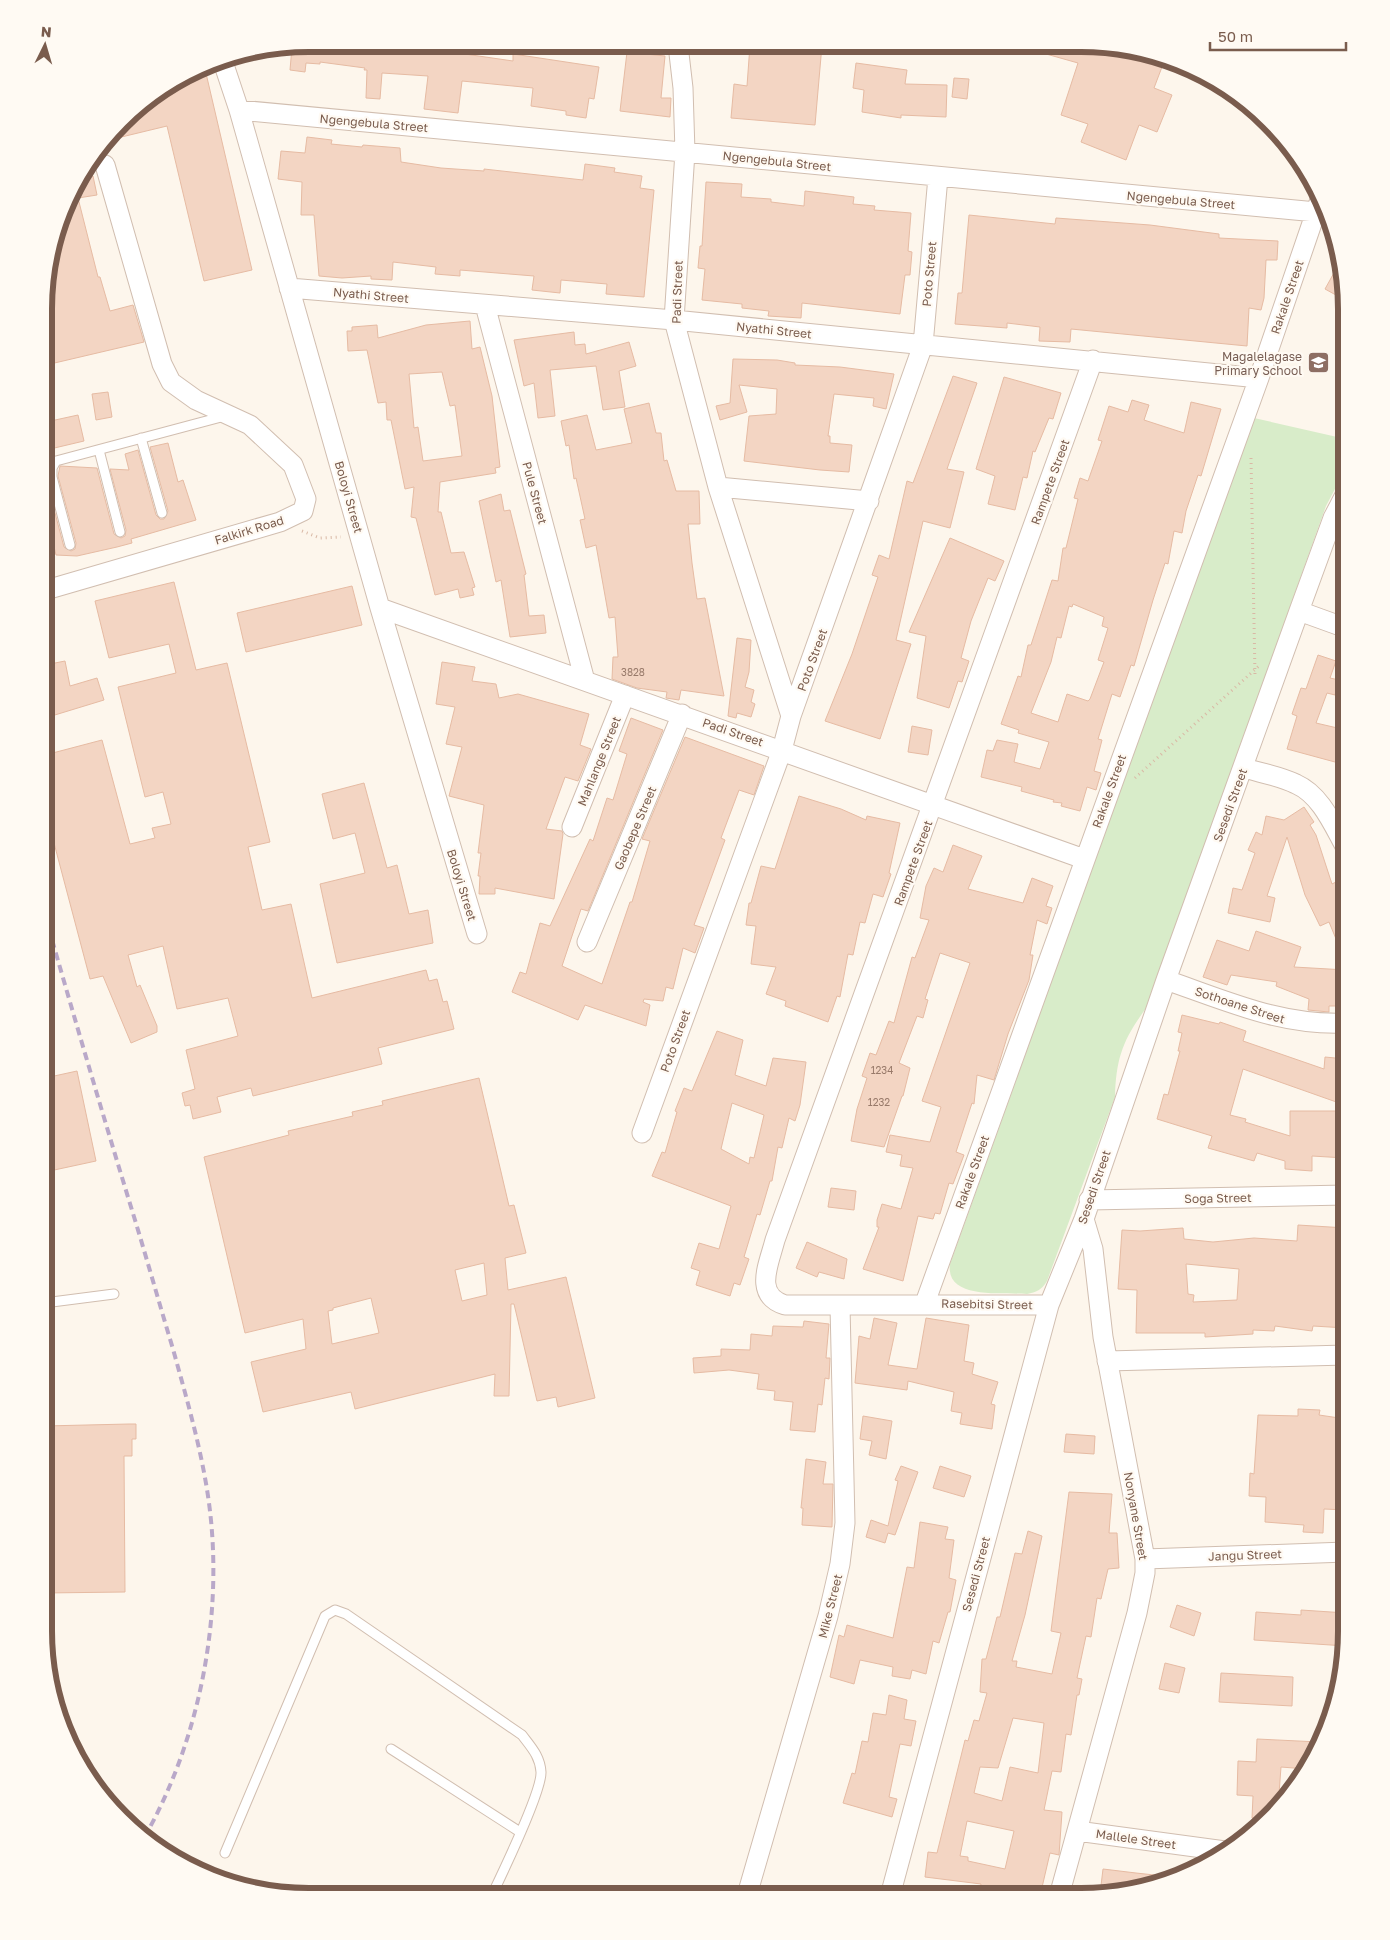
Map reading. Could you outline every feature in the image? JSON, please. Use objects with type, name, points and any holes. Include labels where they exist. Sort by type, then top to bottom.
[{"type":"street","name":"Padi Street","points":[[679,52],[683,88],[685,152],[674,320],[718,487],[791,716]]},
{"type":"street","name":"Boloyi Street","points":[[225,67],[239,110],[380,608],[477,934]]},
{"type":"street","name":"Ngengebula Street","points":[[239,110],[938,177],[1315,205]]},
{"type":"street","name":"Falkirk Road","points":[[52,588],[280,522],[303,511],[306,499],[293,465],[250,425],[196,400],[171,382],[162,364],[105,165]]},
{"type":"street","name":"Poto Street","points":[[642,1133],[782,750],[791,716],[869,502],[923,345],[938,177]]},
{"type":"street","name":"Rakale Street","points":[[925,1304],[1259,378],[1317,208]]},
{"type":"street","name":"Nyathi Street","points":[[289,288],[674,320],[1093,360],[1259,378]]},
{"type":"street","name":"Pule Street","points":[[485,304],[585,681]]},
{"type":"street","name":"Rampete Street","points":[[840,1306],[785,1305],[773,1302],[766,1290],[766,1277],[775,1240],[1093,360]]},
{"type":"street","points":[[718,487],[869,502]]},
{"type":"street","name":"Sesedi Street","points":[[892,1888],[1049,1304],[1084,1219],[1166,980],[1244,768],[1298,611],[1338,508]]},
{"type":"street","name":"Padi Street","points":[[380,608],[682,714],[1084,859]]},
{"type":"street","points":[[1298,611],[1338,625]]},
{"type":"street","name":"Mahlange Street","points":[[572,827],[625,695]]},
{"type":"street","name":"Gaobepe Street","points":[[587,942],[682,714]]},
{"type":"street","points":[[1244,768],[1298,784],[1323,808],[1338,834]]},
{"type":"street","name":"Sothoane Street","points":[[1166,980],[1280,1019],[1307,1023],[1338,1023]]},
{"type":"street","name":"Soga Street","points":[[1089,1200],[1338,1195]]},
{"type":"street","name":"Nonyane Street","points":[[1061,1888],[1137,1613],[1145,1573],[1145,1559],[1107,1361],[1094,1258],[1084,1219]]},
{"type":"street","points":[[840,1306],[925,1304]]},
{"type":"street","name":"Rasebitsi Street","points":[[925,1304],[1049,1304]]},
{"type":"street","name":"Mike Street","points":[[749,1888],[828,1616],[842,1557],[845,1523],[840,1306]]},
{"type":"street","points":[[1107,1361],[1338,1355]]},
{"type":"street","name":"Jangu Street","points":[[1145,1559],[1338,1552]]},
{"type":"street","name":"Mallele Street","points":[[1077,1831],[1214,1850]]},
{"type":"lane","points":[[70,545],[52,477],[52,468],[56,461],[228,415]]},
{"type":"lane","points":[[141,438],[162,513]]},
{"type":"lane","points":[[99,450],[120,532]]},
{"type":"lane","points":[[52,1302],[114,1294]]},
{"type":"lane","points":[[225,1853],[325,1616],[335,1610],[346,1614],[522,1735],[537,1753],[541,1774],[535,1797],[495,1888]]},
{"type":"lane","points":[[391,1749],[520,1832]]},
{"type":"path","points":[[1251,452],[1255,678]]},
{"type":"path","points":[[280,522],[320,538],[360,537]]},
{"type":"path","points":[[1132,781],[1254,670],[1287,644]]},
{"type":"green space","points":[[1254,418],[1338,437],[1338,485],[1326,506],[1147,1007],[1132,1029],[1122,1049],[1117,1071],[1115,1097],[1047,1281],[1043,1287],[1027,1294],[977,1292],[956,1284],[951,1276],[950,1264]]},
{"type":"building","points":[[310,52],[451,52],[513,61],[513,54],[599,67],[594,99],[589,98],[586,118],[566,115],[566,111],[531,106],[533,88],[462,81],[458,113],[424,109],[428,76],[382,73],[380,99],[366,98],[367,70],[364,70],[365,68],[320,62],[320,64],[306,63],[305,72],[290,70],[291,53]]},
{"type":"building","points":[[627,52],[665,56],[661,98],[671,98],[670,117],[620,111]]},
{"type":"building","points":[[749,52],[821,52],[815,125],[731,118],[734,84],[747,86]]},
{"type":"building","points":[[1039,52],[1097,53],[1131,57],[1162,66],[1154,88],[1172,95],[1157,132],[1139,125],[1126,160],[1081,142],[1088,124],[1061,115],[1078,63]]},
{"type":"building","points":[[856,63],[907,70],[905,84],[947,85],[946,117],[901,115],[901,118],[862,112],[864,90],[853,88]]},
{"type":"building","points":[[206,74],[252,270],[204,281],[167,126],[118,138],[153,106],[181,87]]},
{"type":"building","points":[[954,78],[969,79],[967,99],[952,97]]},
{"type":"building","points":[[307,137],[332,140],[331,144],[400,148],[401,162],[441,168],[484,171],[484,169],[583,180],[585,164],[615,168],[614,172],[642,176],[640,188],[654,190],[644,297],[606,294],[607,284],[561,280],[560,293],[532,290],[534,276],[460,270],[460,276],[435,274],[436,267],[393,262],[392,280],[371,279],[371,276],[342,278],[319,276],[314,215],[301,215],[302,182],[278,179],[281,151],[305,153]]},
{"type":"building","points":[[90,176],[93,176],[97,195],[78,198],[87,181]]},
{"type":"building","points":[[706,182],[742,184],[741,197],[771,199],[771,202],[804,206],[805,191],[854,197],[853,204],[875,206],[874,210],[911,213],[908,251],[912,252],[910,275],[905,275],[900,314],[802,303],[801,318],[768,316],[769,311],[742,308],[742,304],[702,300],[705,269],[698,268],[700,246],[702,246]]},
{"type":"building","points":[[78,198],[98,277],[100,277],[110,311],[133,305],[144,342],[52,364],[52,310],[57,259],[66,227]]},
{"type":"building","points":[[969,215],[1055,224],[1056,218],[1150,225],[1219,234],[1219,238],[1278,241],[1277,260],[1266,260],[1264,298],[1261,310],[1249,308],[1247,346],[1071,329],[1070,342],[1039,341],[1040,327],[1007,323],[1007,328],[955,324],[958,293],[962,293]]},
{"type":"building","points":[[1335,272],[1337,296],[1325,289]]},
{"type":"building","points":[[470,321],[472,349],[480,347],[492,396],[500,467],[495,468],[496,473],[440,482],[438,512],[441,512],[451,553],[464,552],[475,587],[472,588],[474,595],[460,598],[458,589],[435,595],[416,518],[411,517],[414,487],[405,489],[391,420],[387,420],[386,402],[378,403],[367,350],[348,351],[347,331],[352,331],[352,327],[377,325],[378,338],[426,325]],"holes":[[[442,372],[450,406],[455,405],[462,456],[423,461],[418,427],[414,428],[409,374]]]},
{"type":"building","points":[[574,332],[575,345],[585,344],[586,354],[629,342],[636,366],[619,371],[625,407],[603,410],[596,366],[550,370],[555,416],[538,418],[534,383],[524,386],[514,340]]},
{"type":"building","points":[[733,359],[777,360],[795,363],[795,365],[840,367],[894,374],[886,409],[873,406],[874,398],[834,394],[828,436],[830,436],[830,443],[852,445],[849,472],[744,461],[749,416],[776,414],[777,389],[739,385],[747,412],[720,420],[716,406],[730,403]]},
{"type":"building","points":[[953,376],[977,383],[947,469],[964,472],[950,528],[923,521],[896,640],[911,644],[880,739],[825,721],[852,654],[878,577],[872,575],[879,555],[889,559],[907,481],[913,483]]},
{"type":"building","points":[[1004,377],[1061,393],[1053,419],[1049,418],[1035,452],[1033,451],[1027,478],[1023,477],[1015,510],[988,504],[995,476],[976,469]]},
{"type":"building","points":[[108,392],[112,417],[96,420],[92,394]]},
{"type":"building","points":[[1132,400],[1149,405],[1144,420],[1184,433],[1191,402],[1221,409],[1201,476],[1198,475],[1186,511],[1182,533],[1174,531],[1168,564],[1165,563],[1134,666],[1131,665],[1120,697],[1112,694],[1098,739],[1102,740],[1094,771],[1101,773],[1096,790],[1087,787],[1080,811],[1061,806],[1062,803],[1053,802],[1054,800],[1021,791],[1022,787],[981,777],[987,750],[993,751],[997,740],[1018,744],[1014,762],[1040,769],[1049,742],[1018,733],[1019,730],[1001,724],[1018,676],[1021,677],[1028,645],[1031,645],[1052,580],[1058,581],[1063,548],[1066,548],[1078,499],[1074,498],[1080,478],[1088,481],[1102,441],[1098,440],[1109,406],[1128,412]],"holes":[[[1073,604],[1104,617],[1102,626],[1108,628],[1098,660],[1104,662],[1090,699],[1088,701],[1067,694],[1058,722],[1031,713],[1051,662],[1057,637],[1061,638],[1069,606],[1072,607]]]},
{"type":"building","points":[[649,403],[656,433],[661,433],[664,461],[667,460],[676,491],[699,491],[700,524],[688,524],[692,563],[697,599],[705,598],[724,696],[681,690],[679,700],[666,698],[667,692],[637,688],[612,679],[613,657],[618,657],[615,617],[609,618],[596,545],[586,548],[580,520],[585,519],[576,478],[574,479],[569,445],[566,446],[561,421],[587,415],[596,450],[632,443],[624,409]]},
{"type":"building","points":[[78,415],[84,441],[52,449],[52,421]]},
{"type":"building","points":[[168,443],[178,482],[183,480],[196,520],[131,539],[132,543],[117,547],[77,556],[56,555],[52,539],[52,502],[64,547],[71,551],[75,549],[76,543],[58,476],[60,466],[97,468],[114,534],[121,538],[125,536],[126,530],[110,469],[129,470],[125,454],[138,450],[156,515],[160,519],[164,519],[168,511],[150,447]]},
{"type":"building","points":[[501,494],[504,511],[510,510],[526,574],[524,575],[529,616],[544,615],[546,633],[510,637],[501,580],[496,582],[479,501]]},
{"type":"building","points":[[950,538],[1004,561],[995,581],[988,578],[971,621],[961,658],[969,661],[962,682],[958,681],[949,708],[917,698],[926,636],[909,632]]},
{"type":"building","points":[[174,582],[196,670],[227,663],[270,842],[248,847],[262,910],[291,904],[312,998],[426,970],[429,981],[437,979],[443,1002],[447,1001],[454,1029],[378,1048],[382,1064],[253,1096],[251,1088],[217,1097],[221,1112],[193,1119],[190,1105],[185,1106],[182,1093],[195,1089],[186,1050],[238,1036],[228,998],[177,1009],[163,946],[128,955],[137,987],[140,985],[157,1026],[157,1032],[131,1043],[103,976],[90,979],[52,835],[52,753],[102,740],[130,844],[155,838],[152,828],[171,824],[163,792],[145,797],[118,687],[176,673],[169,644],[109,658],[95,601]]},
{"type":"building","points":[[352,586],[362,625],[246,652],[237,613]]},
{"type":"building","points":[[737,638],[751,640],[749,672],[745,687],[754,690],[751,702],[755,704],[751,717],[737,713],[736,718],[728,716]]},
{"type":"building","points":[[1318,655],[1336,661],[1330,678],[1338,680],[1335,695],[1327,693],[1316,723],[1338,728],[1338,763],[1287,749],[1297,716],[1292,714],[1301,688],[1306,689]]},
{"type":"building","points":[[65,661],[70,686],[97,678],[104,700],[52,716],[52,664]]},
{"type":"building","points":[[442,662],[475,667],[472,681],[496,684],[499,698],[518,694],[589,714],[580,745],[591,749],[578,781],[565,777],[546,829],[562,831],[563,834],[554,899],[495,888],[495,894],[479,894],[480,876],[478,876],[481,853],[478,853],[484,805],[449,796],[462,747],[446,744],[455,707],[436,704]]},
{"type":"building","points":[[631,718],[663,730],[588,911],[581,909],[562,966],[602,984],[630,902],[632,902],[650,841],[642,839],[685,737],[764,766],[754,795],[739,790],[721,838],[725,840],[694,925],[704,928],[695,953],[683,948],[673,989],[666,987],[663,1001],[644,999],[643,1002],[650,1005],[646,1026],[585,1005],[578,1020],[512,992],[520,972],[526,974],[540,923],[550,926],[590,839],[593,841],[607,798],[613,800],[627,754],[619,751]]},
{"type":"building","points":[[912,726],[932,730],[928,755],[908,752]]},
{"type":"building","points":[[364,783],[387,868],[397,865],[409,914],[428,910],[433,943],[337,963],[320,884],[365,873],[355,833],[333,839],[322,794]]},
{"type":"building","points":[[799,796],[841,809],[866,820],[867,816],[900,823],[889,873],[891,874],[883,897],[873,894],[865,923],[860,922],[853,955],[848,954],[840,997],[837,996],[828,1022],[785,1006],[786,1001],[766,994],[776,967],[751,964],[756,926],[746,925],[749,903],[751,903],[761,866],[775,869]]},
{"type":"building","points":[[1304,807],[1314,822],[1310,825],[1316,835],[1332,884],[1338,881],[1338,944],[1329,922],[1320,926],[1305,895],[1287,837],[1267,896],[1275,898],[1270,922],[1228,913],[1233,888],[1242,890],[1255,853],[1248,850],[1256,832],[1262,835],[1266,816],[1284,820]]},
{"type":"building","points":[[953,845],[982,856],[968,889],[1023,903],[1032,878],[1053,886],[1046,906],[1052,908],[1047,924],[1037,920],[1030,955],[1033,955],[1029,980],[1008,1034],[994,1080],[977,1075],[974,1104],[972,1103],[956,1152],[964,1155],[953,1184],[949,1183],[940,1214],[935,1213],[933,1219],[918,1216],[903,1281],[863,1269],[879,1227],[877,1227],[877,1220],[882,1204],[901,1209],[913,1168],[900,1166],[902,1155],[886,1152],[890,1135],[930,1142],[941,1107],[922,1101],[970,963],[940,953],[925,999],[928,1000],[923,1018],[917,1016],[899,1063],[910,1068],[903,1096],[884,1147],[851,1141],[857,1109],[867,1078],[862,1076],[870,1053],[876,1055],[889,1021],[894,1023],[912,957],[915,958],[929,920],[920,918],[926,886],[934,868],[943,872]]},
{"type":"building","points":[[1256,931],[1301,947],[1294,967],[1338,970],[1338,1006],[1329,1006],[1329,1012],[1308,1010],[1309,999],[1276,986],[1277,982],[1231,975],[1227,985],[1203,977],[1217,940],[1249,951]]},
{"type":"building","points":[[1182,1015],[1219,1024],[1220,1022],[1246,1031],[1243,1041],[1324,1069],[1325,1057],[1338,1058],[1338,1103],[1243,1069],[1230,1115],[1246,1119],[1245,1122],[1290,1136],[1290,1111],[1338,1111],[1338,1158],[1312,1156],[1312,1171],[1285,1169],[1285,1161],[1257,1153],[1254,1161],[1208,1148],[1212,1136],[1157,1119],[1164,1094],[1168,1095],[1180,1051],[1178,1051],[1182,1033],[1178,1032]]},
{"type":"building","points":[[717,1031],[743,1040],[735,1075],[766,1086],[773,1058],[806,1062],[800,1105],[795,1121],[789,1118],[782,1148],[778,1147],[772,1181],[770,1181],[760,1215],[757,1214],[744,1257],[749,1259],[740,1285],[734,1283],[730,1296],[696,1285],[700,1271],[691,1268],[699,1243],[719,1249],[731,1206],[652,1176],[662,1152],[665,1153],[677,1112],[675,1111],[684,1088],[692,1091]],"holes":[[[732,1103],[764,1115],[754,1158],[750,1157],[749,1164],[721,1149]]]},
{"type":"building","points":[[77,1071],[96,1161],[52,1170],[52,1076]]},
{"type":"building","points":[[479,1078],[509,1206],[514,1205],[526,1253],[505,1258],[508,1290],[566,1277],[595,1398],[558,1407],[556,1397],[537,1401],[514,1304],[511,1304],[509,1396],[494,1396],[495,1374],[355,1409],[351,1392],[263,1412],[251,1362],[306,1349],[303,1319],[245,1333],[204,1157],[289,1135],[288,1131],[353,1116],[352,1112],[383,1105],[382,1101]],"holes":[[[484,1263],[487,1295],[462,1301],[455,1270]],[[371,1298],[379,1333],[332,1344],[328,1311]]]},
{"type":"building","points":[[831,1188],[856,1191],[854,1210],[828,1207]]},
{"type":"building","points":[[1298,1225],[1338,1228],[1338,1328],[1313,1326],[1312,1331],[1275,1326],[1274,1331],[1253,1330],[1253,1334],[1205,1337],[1205,1333],[1136,1333],[1137,1290],[1118,1289],[1122,1230],[1140,1231],[1183,1228],[1184,1239],[1213,1242],[1254,1238],[1297,1241]],"holes":[[[1186,1264],[1239,1269],[1237,1300],[1193,1302],[1194,1295],[1188,1294]]]},
{"type":"building","points":[[807,1242],[847,1259],[844,1279],[819,1272],[817,1277],[796,1268]]},
{"type":"building","points":[[874,1318],[897,1323],[888,1365],[917,1369],[926,1318],[969,1325],[964,1361],[974,1363],[972,1374],[998,1382],[991,1404],[995,1405],[992,1429],[960,1424],[962,1413],[951,1411],[954,1392],[908,1381],[907,1390],[855,1383],[859,1336],[870,1339]]},
{"type":"building","points":[[804,1321],[829,1324],[826,1358],[830,1358],[829,1379],[825,1378],[822,1405],[818,1404],[815,1432],[790,1430],[793,1402],[774,1400],[775,1391],[757,1389],[759,1374],[729,1370],[694,1373],[693,1358],[721,1356],[721,1349],[750,1350],[751,1334],[772,1336],[773,1326],[803,1327]]},
{"type":"building","points":[[1298,1409],[1320,1410],[1319,1415],[1338,1418],[1338,1510],[1324,1509],[1323,1533],[1303,1532],[1304,1525],[1265,1522],[1266,1497],[1249,1496],[1250,1473],[1254,1474],[1258,1415],[1298,1416]]},
{"type":"building","points":[[863,1416],[892,1421],[886,1459],[869,1455],[872,1441],[860,1439]]},
{"type":"building","points":[[136,1424],[136,1439],[132,1439],[132,1456],[124,1456],[125,1592],[52,1593],[52,1426]]},
{"type":"building","points":[[1066,1434],[1095,1436],[1094,1454],[1064,1452]]},
{"type":"building","points":[[806,1459],[826,1462],[823,1484],[833,1484],[832,1527],[802,1525],[803,1508],[801,1508]]},
{"type":"building","points":[[901,1466],[918,1472],[895,1535],[888,1533],[885,1543],[866,1537],[871,1520],[888,1526],[898,1481],[895,1480]]},
{"type":"building","points":[[940,1466],[971,1476],[964,1497],[933,1488]]},
{"type":"building","points":[[1069,1492],[1112,1494],[1109,1533],[1117,1533],[1119,1568],[1108,1569],[1101,1599],[1097,1598],[1091,1637],[1086,1636],[1077,1678],[1082,1679],[1079,1695],[1077,1695],[1071,1735],[1066,1734],[1061,1772],[1052,1771],[1044,1810],[1062,1812],[1059,1855],[1050,1853],[1042,1888],[980,1888],[981,1884],[925,1877],[928,1852],[937,1853],[965,1740],[968,1741],[974,1720],[979,1721],[987,1693],[980,1692],[982,1659],[986,1659],[997,1617],[1000,1617],[1015,1553],[1022,1554],[1028,1531],[1042,1536],[1025,1615],[1012,1661],[1017,1661],[1016,1667],[1052,1674],[1061,1633],[1051,1631]],"holes":[[[1013,1718],[1044,1723],[1038,1773],[1010,1767],[1002,1801],[974,1793],[980,1767],[998,1768]],[[967,1821],[1014,1831],[1005,1869],[968,1861],[968,1857],[960,1856]]]},
{"type":"building","points":[[920,1522],[948,1527],[945,1539],[954,1540],[949,1578],[956,1580],[950,1612],[948,1612],[939,1643],[933,1641],[926,1674],[912,1670],[910,1679],[892,1676],[893,1667],[860,1660],[854,1684],[830,1677],[839,1635],[844,1637],[847,1625],[893,1638],[907,1567],[914,1568]]},
{"type":"building","points":[[1177,1605],[1201,1613],[1194,1636],[1170,1627]]},
{"type":"building","points":[[1301,1610],[1338,1612],[1337,1645],[1254,1640],[1256,1612],[1301,1615]]},
{"type":"building","points":[[1165,1663],[1185,1668],[1179,1693],[1159,1689]]},
{"type":"building","points":[[1221,1673],[1293,1677],[1292,1706],[1219,1702]]},
{"type":"building","points":[[889,1695],[907,1700],[904,1719],[916,1721],[911,1746],[900,1744],[889,1797],[897,1799],[892,1817],[843,1803],[852,1773],[855,1774],[862,1741],[868,1742],[873,1713],[886,1715]]},
{"type":"building","points":[[1257,1739],[1312,1742],[1297,1768],[1281,1767],[1279,1793],[1256,1818],[1252,1818],[1253,1796],[1237,1795],[1238,1761],[1256,1762]]},
{"type":"building","points":[[1103,1869],[1159,1875],[1131,1883],[1101,1887]]},
{"type":"railway","points":[[52,939],[189,1406],[209,1503],[213,1546],[213,1589],[210,1632],[203,1676],[180,1760],[148,1830]]},
{"type":"place","name":"Magalelagase Primary School","points":[[1318,363]]}]
